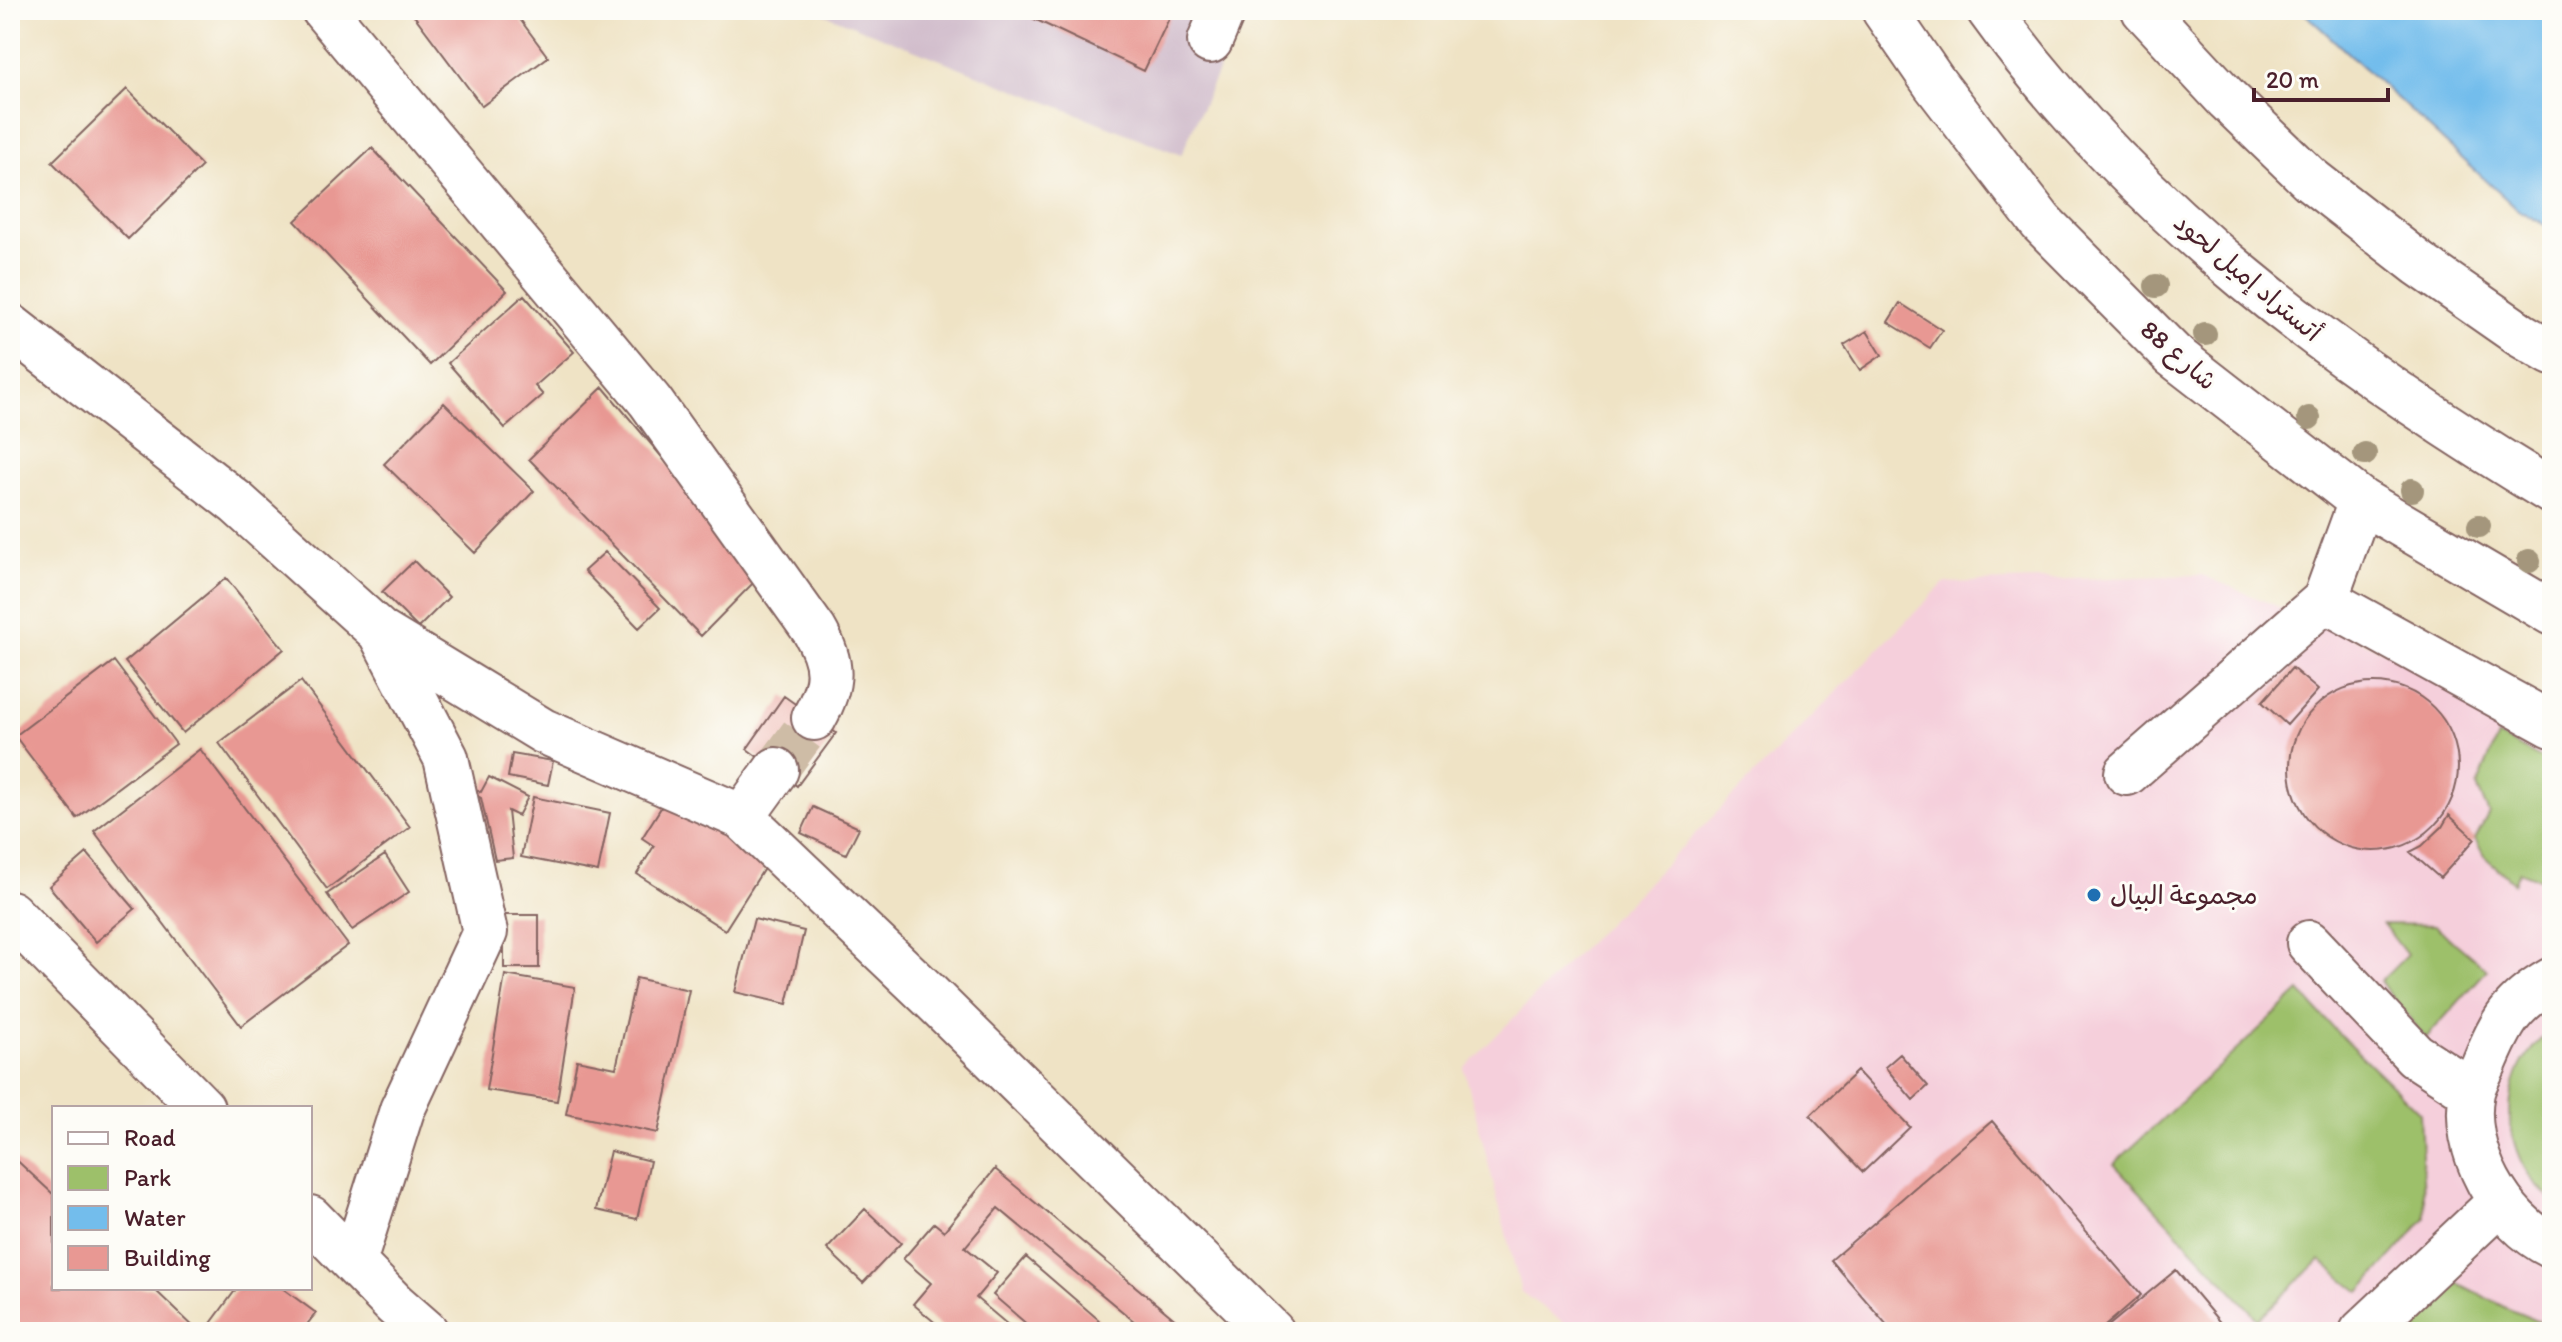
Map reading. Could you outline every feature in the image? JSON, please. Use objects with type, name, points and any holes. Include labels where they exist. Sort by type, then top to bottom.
[{"type":"main road","points":[[324,10],[650,401],[814,630],[826,651],[830,674],[826,698],[814,718]]},
{"type":"main road","name":"شارع 88","points":[[1884,10],[1935,84],[2041,222],[2173,355],[2361,501],[2552,613]]},
{"type":"main road","name":"أتستراد إميل لحود","points":[[1989,10],[2062,103],[2143,188],[2226,263],[2347,359],[2457,435],[2552,492]]},
{"type":"main road","points":[[2144,10],[2227,99],[2310,179],[2419,264],[2552,353]]},
{"type":"main road","points":[[10,326],[237,503],[380,632],[543,731],[742,817],[951,1016],[1272,1332]]},
{"type":"main road","points":[[2127,773],[2325,600],[2361,501]]},
{"type":"main road","points":[[2325,600],[2552,725]]},
{"type":"main road","points":[[354,1262],[402,1110],[485,932],[446,758],[380,632]]},
{"type":"main road","points":[[742,817],[776,770]]},
{"type":"main road","points":[[10,913],[200,1106]]},
{"type":"main road","points":[[2309,943],[2415,1055],[2472,1092]]},
{"type":"main road","points":[[2552,980],[2523,999],[2501,1023],[2472,1092],[2474,1144],[2484,1175],[2500,1202],[2521,1226],[2552,1246]]},
{"type":"main road","points":[[2362,1332],[2500,1202]]},
{"type":"main road","points":[[312,1220],[426,1332]]},
{"type":"shaded area","points":[[814,10],[1245,10],[1181,155]]},
{"type":"shaded area","name":"مجموعة البيال","points":[[2202,575],[2552,721],[2552,1332],[1577,1332],[1521,1292],[1464,1068],[1944,583]]},
{"type":"green space","points":[[2498,736],[2552,764],[2552,873],[2545,881],[2519,871],[2514,883],[2484,856],[2475,839],[2489,813],[2477,787]]},
{"type":"green space","points":[[2383,924],[2434,925],[2487,970],[2426,1038],[2380,982],[2407,955]]},
{"type":"green space","points":[[2300,991],[2333,1028],[2420,1113],[2425,1219],[2360,1292],[2320,1260],[2258,1319],[2114,1164]]},
{"type":"green space","points":[[2552,1028],[2552,1200],[2528,1173],[2520,1158],[2514,1142],[2510,1107],[2521,1065]]},
{"type":"green space","points":[[2446,1277],[2506,1308],[2552,1327],[2552,1332],[2415,1332],[2400,1317]]},
{"type":"water","points":[[2301,10],[2552,10],[2552,229],[2518,210]]},
{"type":"building","points":[[410,10],[513,10],[548,57],[482,106]]},
{"type":"building","points":[[1031,10],[1173,10],[1144,71],[1028,16]]},
{"type":"building","points":[[127,89],[202,166],[128,239],[52,162]]},
{"type":"building","points":[[372,148],[507,291],[430,365],[295,221]]},
{"type":"building","points":[[524,295],[574,352],[535,386],[543,395],[505,428],[448,363]]},
{"type":"building","points":[[1900,303],[1942,330],[1930,348],[1888,322]]},
{"type":"building","points":[[1867,331],[1882,355],[1860,370],[1844,345]]},
{"type":"building","points":[[603,387],[761,575],[701,636],[529,459]]},
{"type":"building","points":[[444,403],[534,491],[475,553],[384,464]]},
{"type":"building","points":[[605,552],[660,608],[639,628],[584,571]]},
{"type":"building","points":[[414,561],[449,597],[418,628],[382,592]]},
{"type":"building","points":[[226,578],[284,649],[183,733],[125,662]]},
{"type":"building","points":[[114,661],[176,744],[77,818],[15,736]]},
{"type":"building","points":[[2292,668],[2318,690],[2287,725],[2262,702]]},
{"type":"building","points":[[301,681],[410,827],[327,889],[219,743]]},
{"type":"building","points":[[2374,683],[2406,689],[2433,708],[2452,735],[2458,767],[2452,799],[2433,826],[2406,845],[2374,851],[2342,845],[2315,826],[2296,799],[2290,767],[2296,735],[2315,708],[2342,689]]},
{"type":"building","points":[[784,696],[836,733],[797,786],[747,749]]},
{"type":"building","points":[[200,749],[348,945],[241,1026],[94,831]]},
{"type":"building","points":[[512,754],[553,761],[548,785],[508,777]]},
{"type":"building","points":[[489,777],[528,797],[518,816],[508,811],[513,858],[495,860],[481,798],[473,794],[475,789],[481,792]]},
{"type":"building","points":[[669,795],[770,859],[725,930],[637,874],[654,846],[642,838]]},
{"type":"building","points":[[533,797],[610,813],[598,872],[521,857]]},
{"type":"building","points":[[813,807],[859,828],[846,854],[801,833]]},
{"type":"building","points":[[2449,815],[2475,839],[2440,878],[2410,852],[2422,846],[2442,827]]},
{"type":"building","points":[[87,853],[135,909],[96,942],[49,886]]},
{"type":"building","points":[[385,855],[409,892],[352,930],[327,894]]},
{"type":"building","points":[[504,915],[539,915],[539,968],[504,968]]},
{"type":"building","points":[[754,919],[804,931],[787,1004],[735,992]]},
{"type":"building","points":[[505,975],[575,987],[557,1101],[486,1090]]},
{"type":"building","points":[[636,978],[689,990],[658,1133],[566,1114],[577,1060],[616,1068]]},
{"type":"building","points":[[1900,1054],[1928,1086],[1913,1100],[1885,1067]]},
{"type":"building","points":[[1857,1071],[1910,1127],[1863,1172],[1810,1116]]},
{"type":"building","points":[[1992,1121],[2141,1295],[2098,1332],[1893,1332],[1831,1260]]},
{"type":"building","points":[[610,1151],[650,1161],[637,1219],[596,1210]]},
{"type":"building","points":[[10,1154],[52,1193],[52,1290],[155,1290],[199,1332],[10,1332]]},
{"type":"building","points":[[995,1169],[1190,1332],[1147,1332],[998,1208],[965,1247],[997,1273],[976,1298],[1014,1330],[946,1332],[913,1304],[931,1283],[903,1259],[934,1223],[944,1231]]},
{"type":"building","points":[[865,1209],[901,1243],[863,1283],[827,1249]]},
{"type":"building","points":[[1026,1257],[1099,1320],[1089,1332],[1024,1332],[1029,1326],[993,1295]]},
{"type":"building","points":[[2176,1270],[2228,1332],[2101,1332]]},
{"type":"building","points":[[236,1290],[285,1290],[316,1313],[301,1332],[217,1332],[209,1326]]},
{"type":"tunnel","points":[[776,770],[814,718]]},
{"type":"place","name":"مجموعة البيال","points":[[2094,895]]}]
